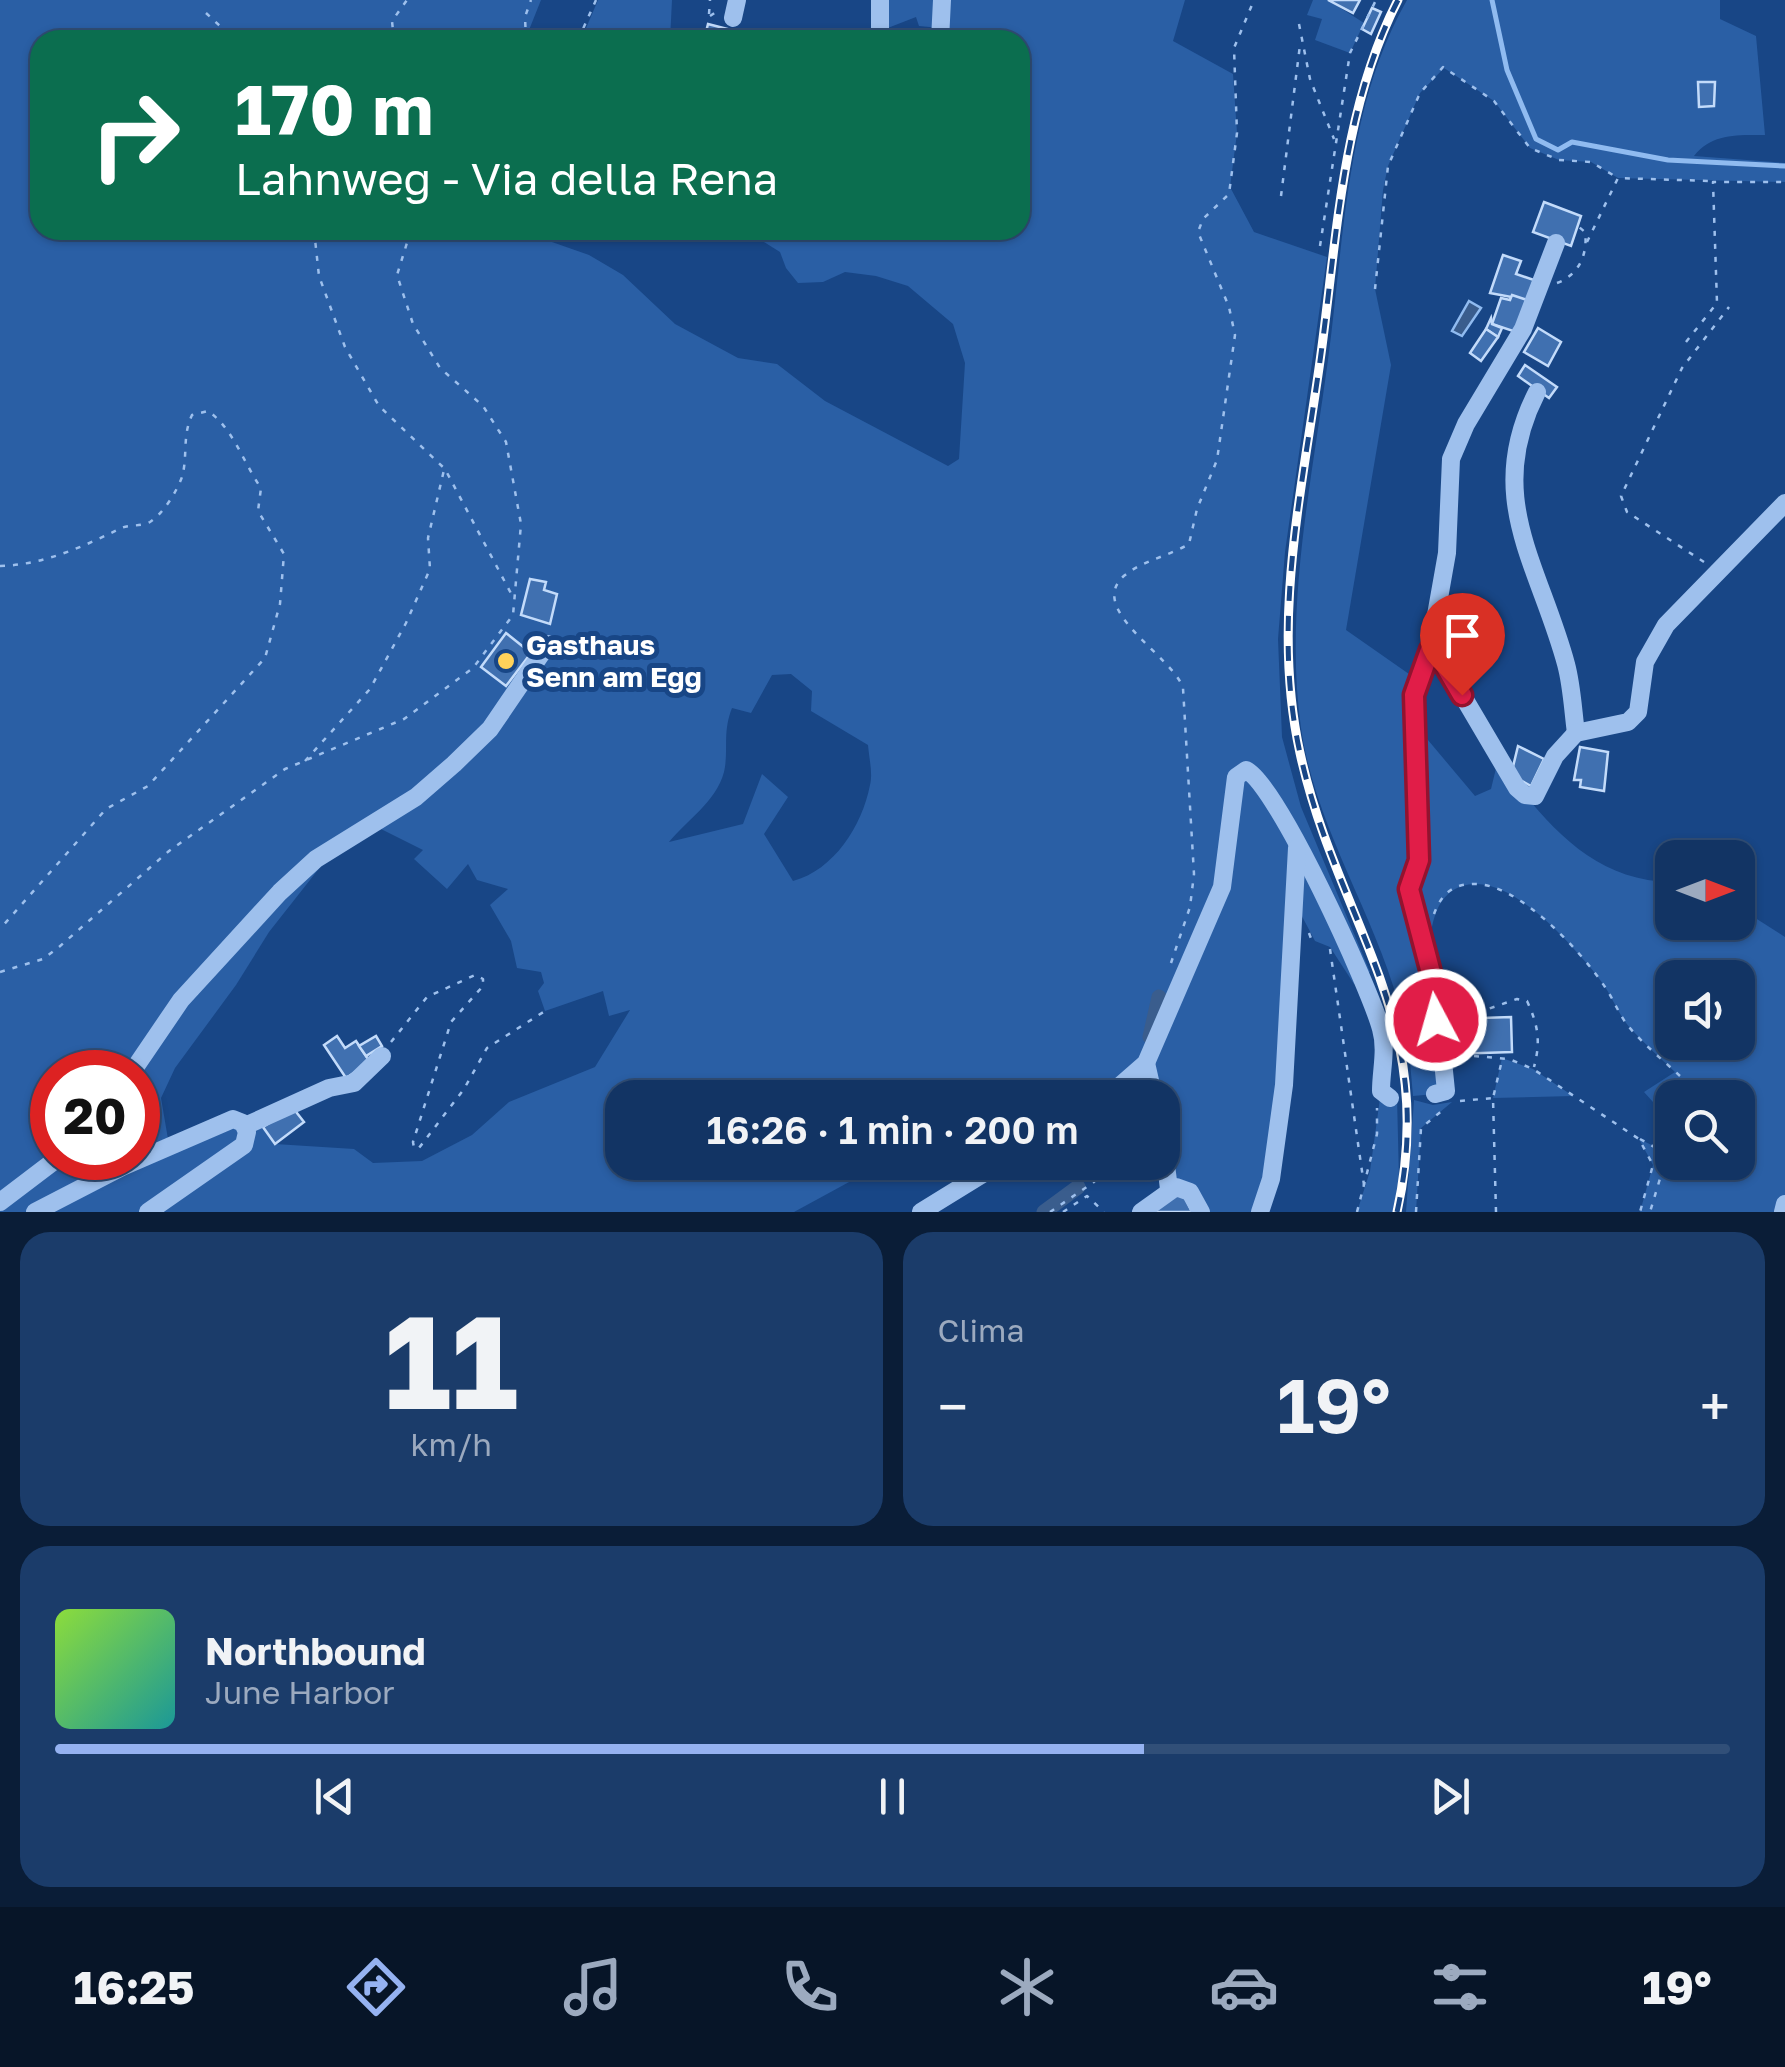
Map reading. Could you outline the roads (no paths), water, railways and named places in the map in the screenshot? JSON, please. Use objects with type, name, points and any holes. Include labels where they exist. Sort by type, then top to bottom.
[{"type":"lane","points":[[880,0],[880,30]]},
{"type":"lane","points":[[940,30],[942,0]]},
{"type":"lane","points":[[1435,1094],[1446,1091],[1436,1000],[1409,889],[1419,860],[1414,695],[1430,650],[1447,553],[1451,459],[1466,424],[1524,329],[1556,243]]},
{"type":"lane","points":[[1537,392],[1515,443],[1515,512],[1531,573],[1566,666],[1576,733]]},
{"type":"lane","points":[[1430,650],[1441,659],[1492,752],[1525,795],[1535,796],[1555,756],[1576,733],[1628,722],[1638,712],[1642,671],[1655,642],[1718,570],[1785,503]]},
{"type":"lane","points":[[147,1050],[181,1000],[280,892],[316,859],[416,797],[490,730],[548,644]]},
{"type":"lane","points":[[1126,1080],[1146,1062],[1222,887],[1238,773],[1250,771],[1265,787],[1312,872],[1382,1030],[1382,1091],[1390,1098]]},
{"type":"lane","points":[[1260,1212],[1271,1179],[1284,1084],[1297,848]]},
{"type":"lane","points":[[245,1126],[329,1088],[354,1083],[382,1056]]},
{"type":"lane","points":[[1146,1062],[1150,1080]]},
{"type":"lane","points":[[35,1212],[233,1119],[245,1126]]},
{"type":"lane","points":[[148,1212],[244,1145],[245,1126]]},
{"type":"lane","points":[[0,1202],[30,1179]]},
{"type":"lane","points":[[921,1212],[973,1180]]},
{"type":"lane","points":[[1168,1180],[1169,1189]]},
{"type":"lane","points":[[1141,1212],[1169,1189],[1186,1189],[1201,1212]]},
{"type":"lane","points":[[1783,1212],[1785,1204]]},
{"type":"waterway","points":[[1492,0],[1507,70],[1536,139],[1558,150],[1572,142],[1668,160],[1785,166]]},
{"type":"waterway","points":[[1150,1037],[1159,997]]},
{"type":"waterway","points":[[1044,1212],[1078,1187]]},
{"type":"railway","points":[[1397,1212],[1407,1144],[1405,1083],[1395,1027],[1317,814],[1300,753],[1288,655],[1292,557],[1344,177],[1364,86],[1398,0]]},
{"type":"place","name":"Gasthaus Senn am Egg","points":[[506,661]]}]
